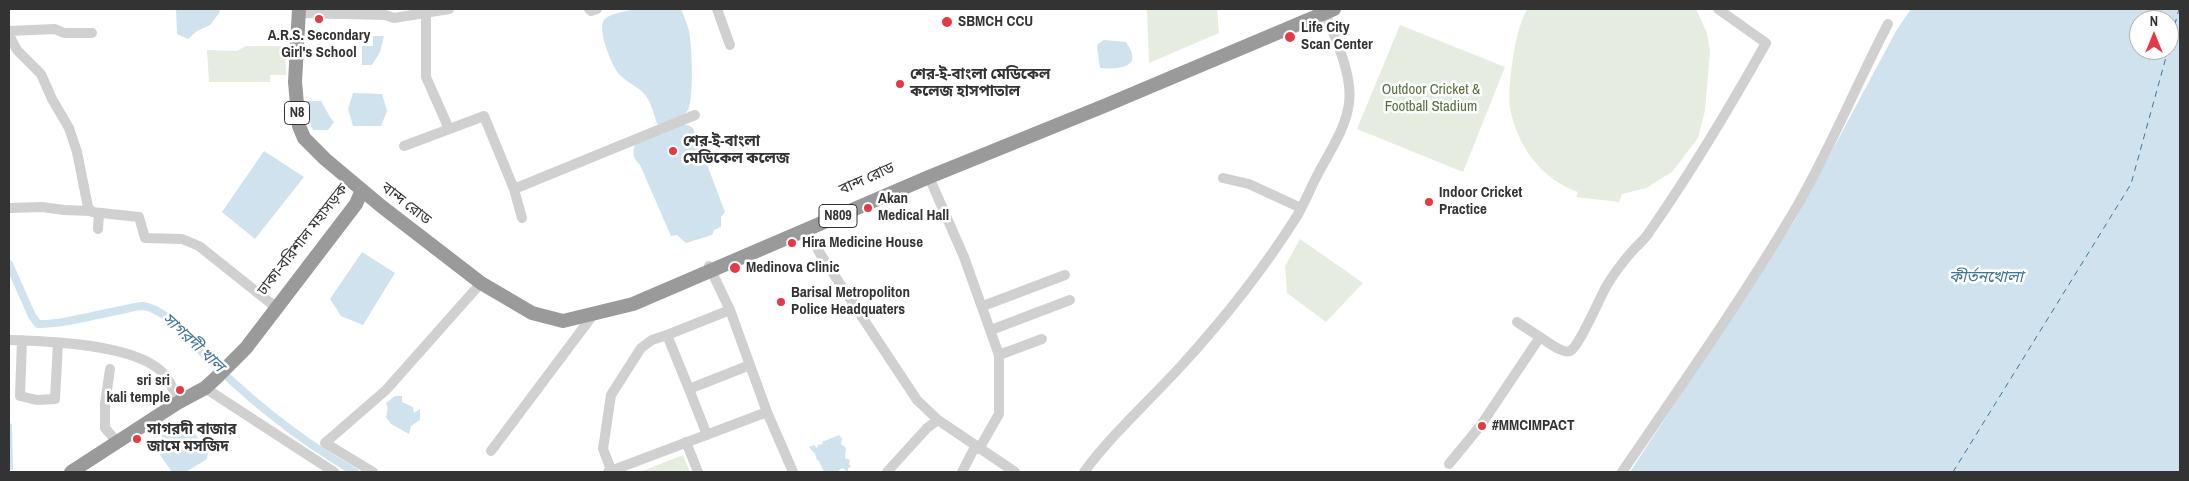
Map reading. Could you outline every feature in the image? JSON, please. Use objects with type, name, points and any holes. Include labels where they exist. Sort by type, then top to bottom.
[{"type":"highway","name":"বান্দ রোড","points":[[362,190],[482,283],[532,313],[564,321],[633,304],[710,268],[1102,99],[1324,10]]},
{"type":"highway","name":"N8","points":[[299,11],[295,82],[299,126],[304,138],[362,190]]},
{"type":"highway","name":"বান্দ রোড","points":[[362,190],[415,225],[486,279],[537,308],[549,312],[571,312],[606,306],[807,230],[1034,129]]},
{"type":"highway","name":"ঢাকা-বরিশাল মহাসড়ক","points":[[240,352],[243,344],[362,190]]},
{"type":"highway","name":"ঢাকা-বরিশাল মহাসড়ক","points":[[240,352],[246,348],[356,204],[362,190]]},
{"type":"highway","points":[[70,472],[220,374],[240,352]]},
{"type":"street","points":[[299,11],[385,15],[394,18],[449,9]]},
{"type":"street","points":[[590,9],[597,9]]},
{"type":"street","points":[[717,9],[730,45]]},
{"type":"street","points":[[1518,322],[1563,351],[1569,352],[1573,349],[1583,334],[1590,316],[1608,284],[1648,234],[1694,167],[1766,43],[1718,9]]},
{"type":"street","points":[[1084,472],[1120,428],[1181,366],[1228,312],[1265,265],[1301,208],[1344,123],[1349,102],[1348,80],[1334,32],[1324,10]]},
{"type":"street","points":[[426,12],[426,77],[449,129]]},
{"type":"street","points":[[1622,472],[1692,369],[1793,213],[1832,142],[1888,24]]},
{"type":"street","points":[[9,31],[55,29],[64,33],[92,33]]},
{"type":"street","points":[[9,35],[17,50],[41,74],[52,99],[69,128],[77,152],[88,207],[95,212],[98,228]]},
{"type":"street","points":[[514,189],[696,115]]},
{"type":"street","points":[[404,146],[484,116],[514,189],[522,218]]},
{"type":"street","points":[[929,177],[964,257],[999,355],[999,414],[962,472]]},
{"type":"street","points":[[1223,178],[1249,184],[1301,208]]},
{"type":"street","points":[[9,208],[42,207],[139,217],[145,238],[182,239],[199,246],[273,306]]},
{"type":"street","points":[[807,230],[821,255],[917,400],[938,420],[977,448],[997,468],[1014,472]]},
{"type":"street","points":[[710,268],[730,310],[767,412],[793,472]]},
{"type":"street","points":[[982,306],[1065,275]]},
{"type":"street","points":[[373,472],[325,443],[386,390],[482,283]]},
{"type":"street","points":[[991,330],[1070,300]]},
{"type":"street","points":[[730,310],[652,340],[641,348],[611,395],[603,449],[611,472],[767,412]]},
{"type":"street","points":[[492,451],[593,315]]},
{"type":"street","points":[[668,335],[707,434]]},
{"type":"street","points":[[1449,464],[1481,425],[1540,337]]},
{"type":"street","points":[[999,355],[1042,339]]},
{"type":"street","points":[[9,340],[107,349],[134,356],[156,366],[165,375],[179,402]]},
{"type":"street","points":[[22,340],[20,396],[37,400],[55,399],[58,343]]},
{"type":"street","points":[[689,389],[750,365]]},
{"type":"street","points":[[110,369],[105,404],[105,428],[117,442]]},
{"type":"street","points":[[220,374],[334,472]]},
{"type":"street","points":[[888,472],[927,428],[938,420]]},
{"type":"street","points":[[686,442],[698,472]]},
{"type":"green space","points":[[1147,9],[1217,9],[1219,33],[1149,63]]},
{"type":"green space","points":[[1527,9],[1696,9],[1707,33],[1710,51],[1705,111],[1698,138],[1672,172],[1646,188],[1622,194],[1619,202],[1576,197],[1578,192],[1555,180],[1536,163],[1528,153],[1516,129],[1509,97],[1514,50],[1519,29]]},
{"type":"green space","name":"Outdoor Cricket & Football Stadium","points":[[1400,25],[1505,67],[1463,172],[1357,129]]},
{"type":"green space","points":[[246,46],[285,46],[286,75],[270,75],[270,82],[209,82],[207,50],[237,51]]},
{"type":"green space","points":[[1300,239],[1363,283],[1326,322],[1287,293],[1285,266]]},
{"type":"green space","points":[[683,455],[690,472],[640,472]]},
{"type":"water","points":[[176,9],[219,9],[220,12],[210,25],[197,31],[188,39],[177,34]]},
{"type":"water","points":[[636,9],[681,9],[689,31],[692,71],[690,104],[686,113],[665,123],[657,124],[646,96],[616,70],[604,39],[602,25],[604,20],[614,14]]},
{"type":"water","name":"কীর্তনখোলা","points":[[1911,9],[2180,9],[2180,472],[1630,472],[1795,220],[1896,31]]},
{"type":"water","points":[[373,36],[384,36],[380,52],[372,65],[362,65],[362,46],[373,46]]},
{"type":"water","points":[[1104,40],[1126,42],[1132,54],[1130,63],[1121,67],[1100,68],[1097,47]]},
{"type":"water","points":[[353,93],[382,94],[387,111],[381,126],[353,126],[348,109]]},
{"type":"water","points":[[308,101],[321,101],[334,122],[328,130],[313,130],[309,119]]},
{"type":"water","points":[[681,125],[688,125],[693,128],[725,212],[721,217],[721,227],[714,230],[712,235],[686,243],[677,235],[671,236],[633,153],[635,144]]},
{"type":"water","points":[[264,151],[304,177],[255,239],[222,212]]},
{"type":"water","points":[[362,252],[395,273],[363,325],[341,316],[330,299]]},
{"type":"water","points":[[395,396],[402,396],[402,402],[413,407],[414,413],[420,409],[420,420],[411,426],[409,434],[391,424],[386,417],[388,408],[386,403]]},
{"type":"water","points":[[9,423],[12,424],[13,470],[9,470]]},
{"type":"water","points":[[174,424],[180,433],[190,427],[208,452],[207,459],[186,472],[172,472],[160,455],[165,449],[164,440],[159,434]]},
{"type":"water","points":[[839,435],[842,439],[841,444],[846,448],[845,458],[850,460],[849,464],[851,467],[848,468],[848,472],[842,468],[837,472],[824,472],[815,454],[809,447],[814,445],[817,448],[818,445],[823,444],[822,442]]},
{"type":"waterway","name":"সাগরদী খাল","points":[[9,264],[32,316],[38,324],[69,321],[140,306],[158,311],[270,414],[312,445],[355,472]]},
{"type":"ferry route","points":[[1953,472],[2131,184],[2165,60]]},
{"type":"place","name":"A.R.S. Secondary Girl's School","points":[[319,19]]},
{"type":"place","name":"SBMCH CCU","points":[[947,22]]},
{"type":"place","name":"Life City Scan Center","points":[[1290,37]]},
{"type":"place","name":"শের-ই-বাংলা মেডিকেল কলেজ হাসপাতাল","points":[[900,84]]},
{"type":"place","name":"শের-ই-বাংলা মেডিকেল কলেজ","points":[[673,151]]},
{"type":"place","name":"Indoor Cricket Practice","points":[[1429,202]]},
{"type":"place","name":"Akan Medical Hall","points":[[868,208]]},
{"type":"place","name":"Hira Medicine House","points":[[792,243]]},
{"type":"place","name":"Medinova Clinic","points":[[735,268]]},
{"type":"place","name":"Barisal Metropoliton Police Headquaters","points":[[781,302]]},
{"type":"place","name":"sri sri kali temple","points":[[180,390]]},
{"type":"place","name":"#MMCIMPACT","points":[[1482,426]]},
{"type":"place","name":"সাগরদী বাজার জামে মসজিদ","points":[[137,439]]}]
